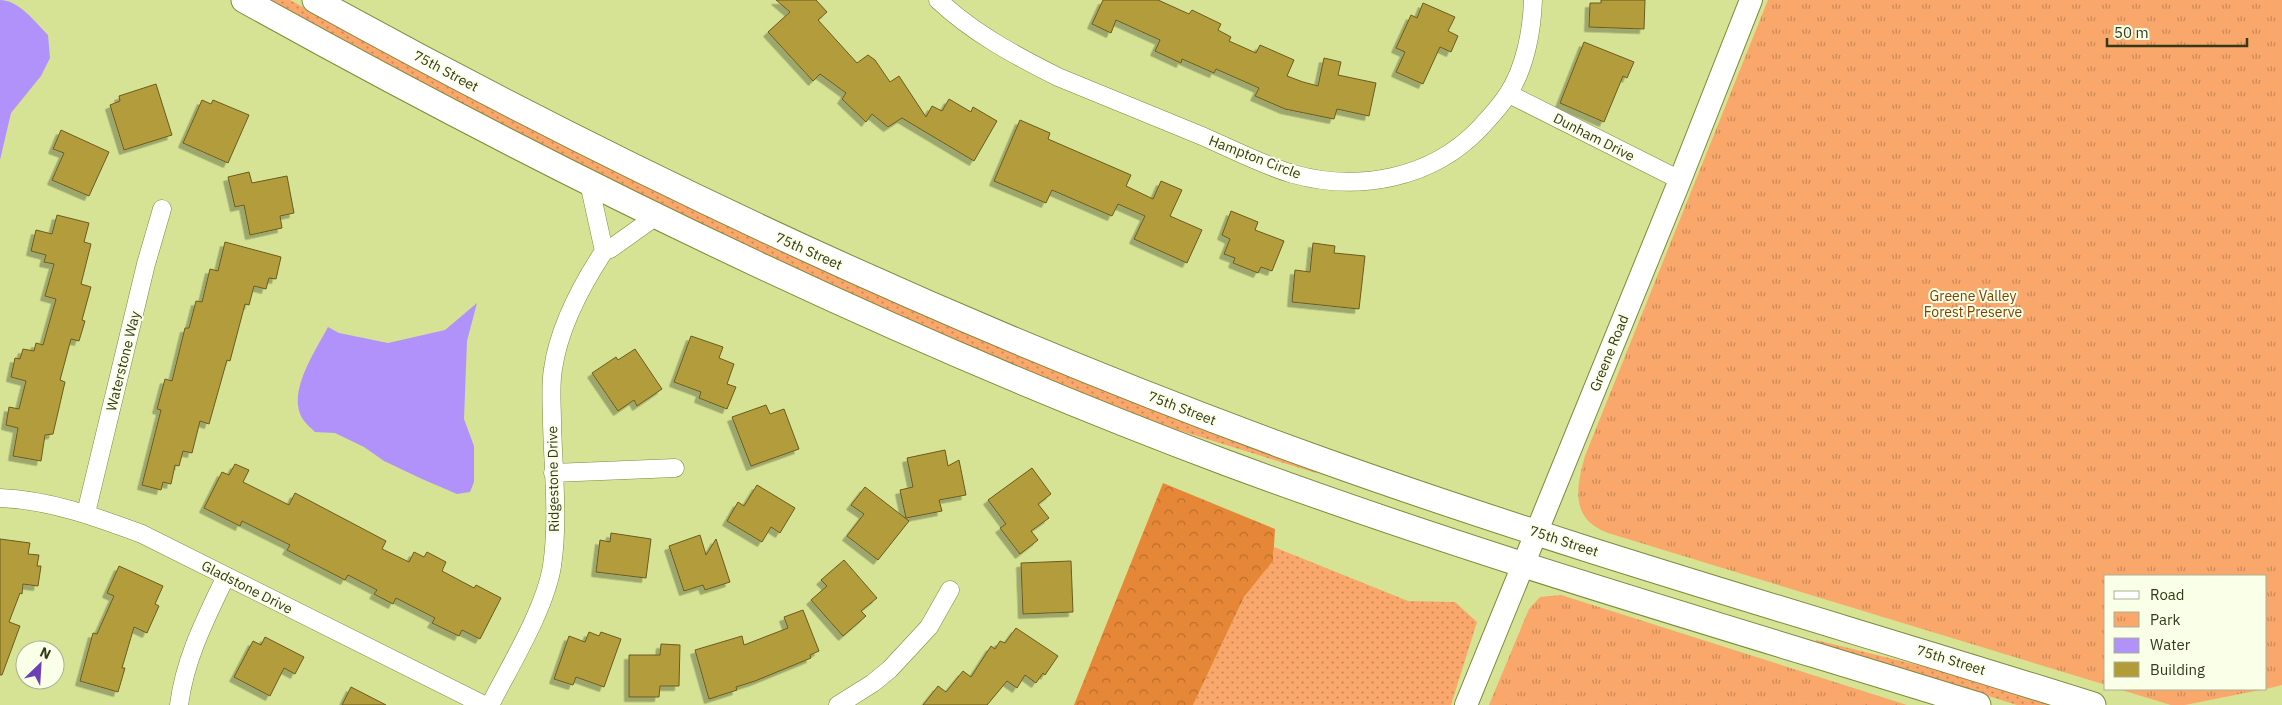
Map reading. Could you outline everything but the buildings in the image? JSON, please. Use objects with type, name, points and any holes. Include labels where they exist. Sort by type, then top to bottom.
[{"type":"main road","points":[[244,0],[465,121],[655,217],[861,313],[1074,403],[1243,468],[1365,512],[1523,564],[1978,705]]},
{"type":"main road","name":"75th Street","points":[[316,0],[426,61],[637,170],[740,220],[943,311],[1040,352],[1226,425],[1325,461],[1536,532],[2093,705]]},
{"type":"street","name":"Hampton Circle","points":[[938,0],[980,33],[1058,77],[1291,173],[1339,183],[1368,182],[1396,177],[1423,167],[1449,154],[1472,136],[1509,94],[1527,47],[1533,0]]},
{"type":"street","name":"Greene Road","points":[[1466,705],[1680,180],[1751,0]]},
{"type":"street","name":"Dunham Drive","points":[[1509,94],[1680,180]]},
{"type":"street","points":[[589,183],[604,251]]},
{"type":"street","name":"Waterstone Way","points":[[86,513],[146,264],[162,209]]},
{"type":"street","name":"Ridgestone Drive","points":[[490,705],[538,609],[551,569],[555,542],[552,396],[553,370],[559,339],[568,316],[604,251],[610,249],[655,217]]},
{"type":"street","points":[[554,473],[674,468]]},
{"type":"street","name":"Gladstone Drive","points":[[0,498],[40,502],[86,513],[142,534],[484,705]]},
{"type":"street","points":[[179,705],[188,662],[195,642],[226,576]]},
{"type":"street","points":[[838,705],[873,684],[890,669],[929,626],[950,590]]},
{"type":"green space","points":[[268,0],[290,0],[455,89],[622,175],[876,295],[1050,368],[1317,471],[1316,473],[1165,426],[944,336],[793,269],[530,141]]},
{"type":"green space","name":"Greene Valley Forest Preserve","points":[[1768,0],[2282,0],[2282,685],[2267,689],[2267,575],[2104,575],[2104,684],[1608,533],[1587,520],[1579,501],[1579,480],[1585,456]]},
{"type":"green space","points":[[1163,483],[1275,529],[1273,561],[1244,597],[1193,705],[1074,705]]},
{"type":"green space","points":[[1274,547],[1408,601],[1455,602],[1477,622],[1451,705],[1193,705],[1244,597],[1273,561]]},
{"type":"green space","points":[[1561,595],[1907,705],[1489,705],[1529,609],[1540,597]]},
{"type":"green space","points":[[1816,640],[1950,673],[2055,705],[2017,705],[1816,642]]},
{"type":"green space","points":[[2121,690],[2260,690],[2185,705],[2171,705]]},
{"type":"water","points":[[0,0],[7,1],[20,8],[48,35],[50,58],[41,76],[11,113],[0,160]]},
{"type":"water","points":[[477,303],[467,341],[464,419],[474,446],[474,482],[470,492],[457,494],[384,461],[364,447],[335,433],[315,432],[306,424],[298,408],[300,384],[328,327],[339,333],[388,343],[445,330]]}]
